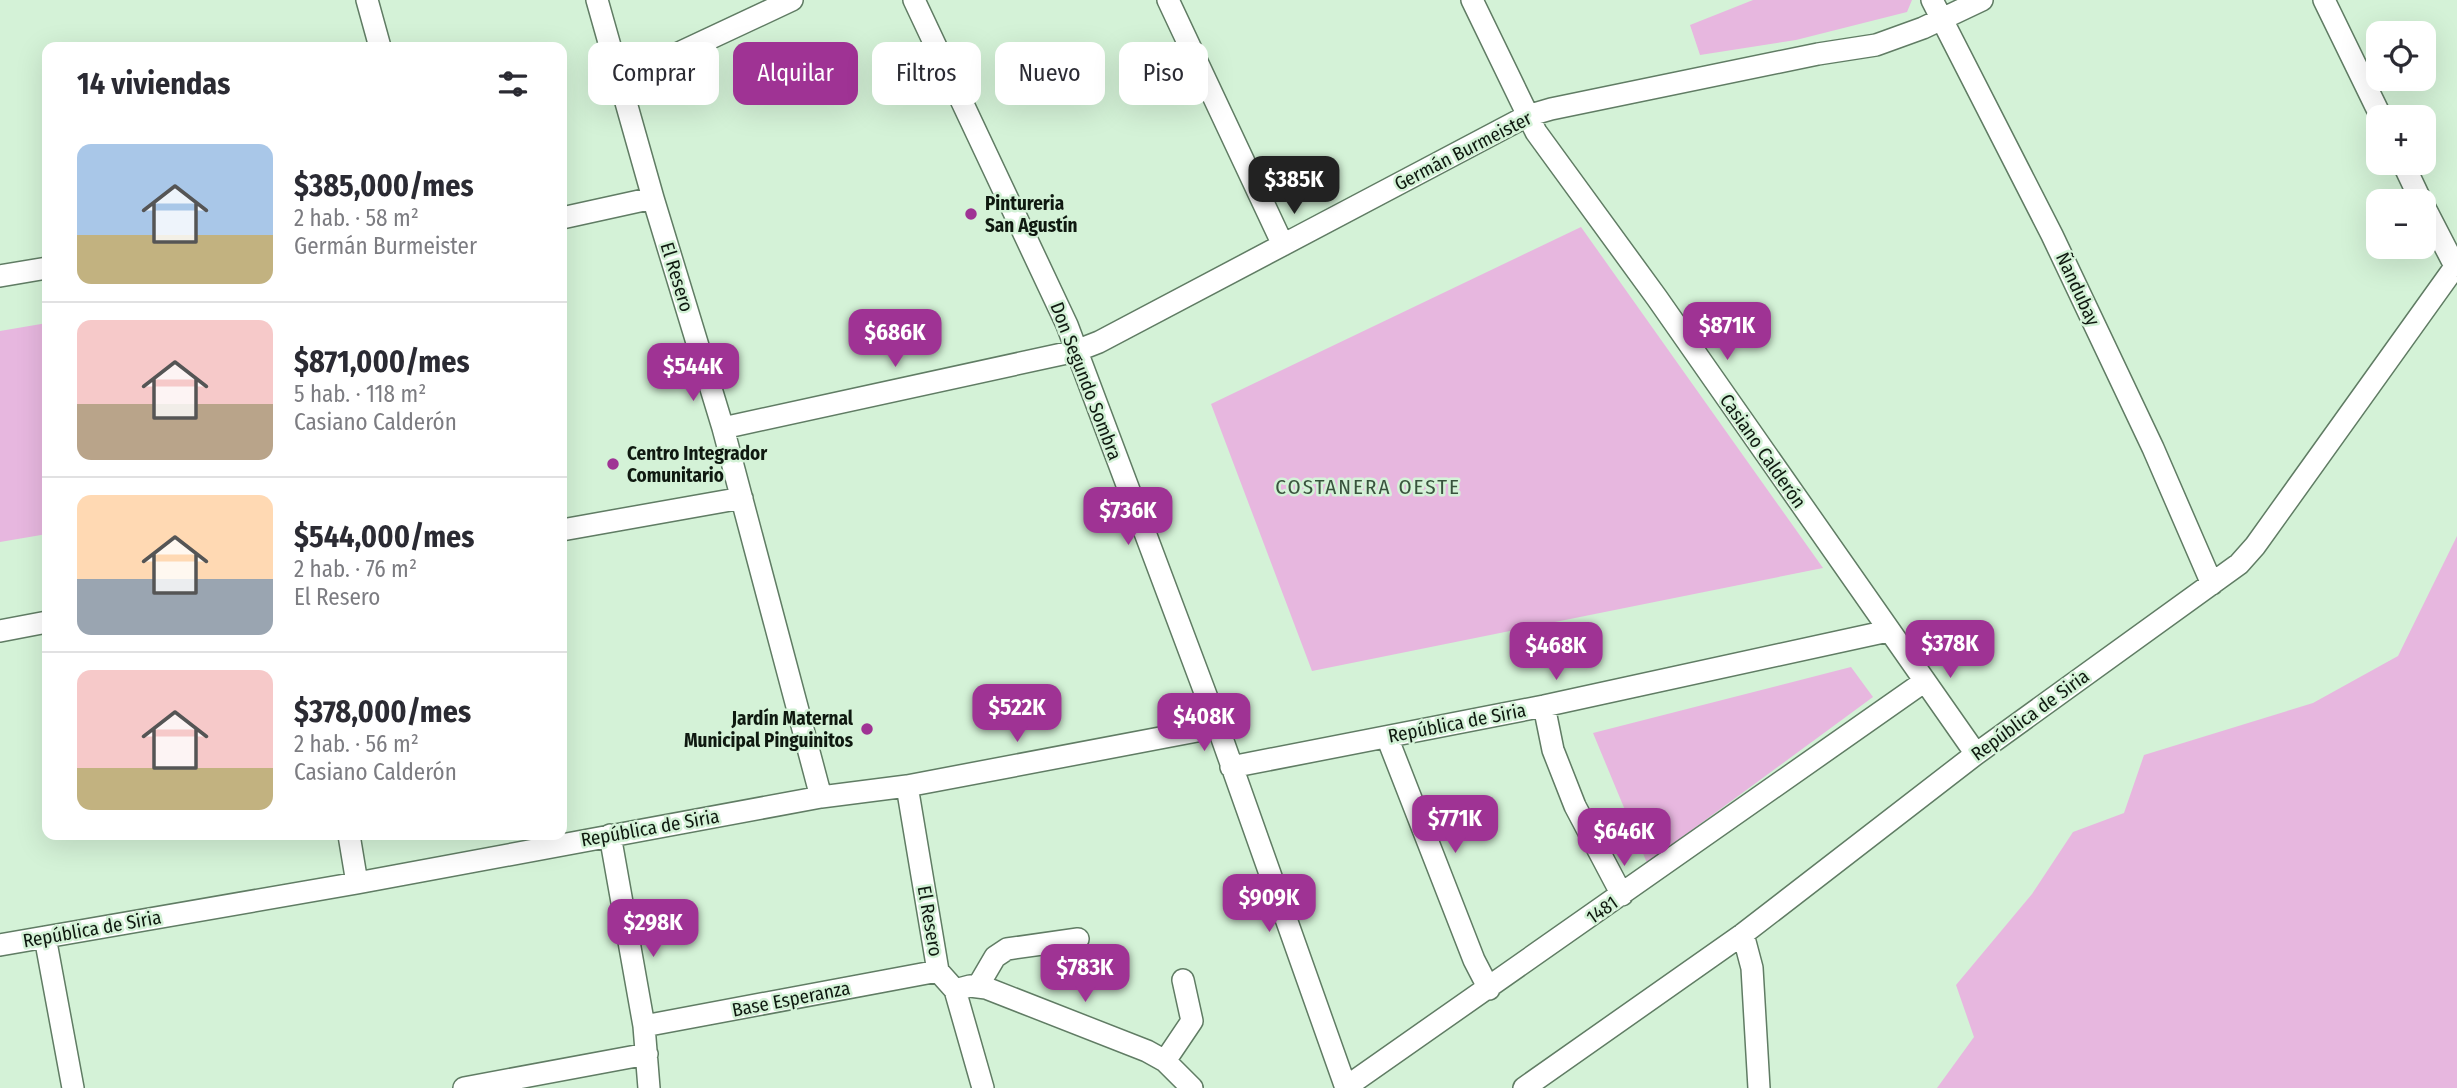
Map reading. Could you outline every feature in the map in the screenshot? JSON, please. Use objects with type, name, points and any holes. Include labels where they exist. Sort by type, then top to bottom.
[{"type":"street","points":[[367,0],[379,42]]},
{"type":"street","name":"El Resero","points":[[597,0],[610,42]]},
{"type":"street","points":[[702,42],[792,0]]},
{"type":"street","name":"Don Segundo Sombra","points":[[914,0],[1067,326],[1218,727],[1346,1088]]},
{"type":"street","points":[[1168,0],[1283,245]]},
{"type":"street","name":"Casiano Calderón","points":[[1472,0],[1527,116],[1976,754]]},
{"type":"street","name":"Germán Burmeister","points":[[723,428],[1076,351],[1099,342],[1527,116],[1804,57],[1876,46],[1937,10],[1982,0]]},
{"type":"street","points":[[2324,0],[2375,105]]},
{"type":"street","name":"Ñandubay","points":[[1937,10],[2052,235],[2153,448],[2212,584]]},
{"type":"street","name":"El Resero","points":[[628,105],[653,198],[723,428],[821,796]]},
{"type":"street","points":[[567,217],[653,198]]},
{"type":"street","points":[[2436,228],[2456,265]]},
{"type":"street","name":"República de Siria","points":[[1524,1088],[1743,934],[1976,754],[2239,564],[2255,546],[2456,265]]},
{"type":"street","points":[[0,276],[42,269]]},
{"type":"street","points":[[567,529],[742,498]]},
{"type":"street","points":[[0,631],[42,623]]},
{"type":"street","name":"República de Siria","points":[[1231,767],[1544,706],[1888,631]]},
{"type":"street","name":"1481","points":[[1346,1088],[1925,681]]},
{"type":"street","points":[[1544,706],[1553,750],[1575,806],[1622,895]]},
{"type":"street","name":"República de Siria","points":[[0,945],[357,883],[821,796],[907,786],[1218,727]]},
{"type":"street","points":[[1387,737],[1474,960],[1489,989]]},
{"type":"street","name":"El Resero","points":[[907,786],[938,971],[955,990],[983,1088]]},
{"type":"street","points":[[610,835],[644,1027],[649,1088]]},
{"type":"street","points":[[350,840],[357,883]]},
{"type":"street","points":[[1743,934],[1752,968],[1759,1088]]},
{"type":"street","points":[[45,937],[73,1088]]},
{"type":"street","points":[[978,986],[995,957],[1007,949],[1078,939]]},
{"type":"street","name":"Base Esperanza","points":[[644,1027],[938,971]]},
{"type":"street","points":[[1165,1061],[1192,1021],[1183,980]]},
{"type":"street","points":[[955,990],[978,986],[1147,1051],[1165,1061],[1192,1088]]},
{"type":"street","points":[[464,1088],[647,1055]]},
{"type":"shaded area","points":[[1753,0],[1912,0],[1907,12],[1796,40],[1700,55],[1690,25]]},
{"type":"shaded area","points":[[1581,227],[1823,568],[1312,671],[1211,404]]},
{"type":"shaded area","points":[[42,324],[42,535],[0,542],[0,331]]},
{"type":"shaded area","points":[[2457,536],[2457,1088],[1937,1088],[1974,1037],[1956,985],[2032,894],[2073,832],[2124,813],[2144,755],[2313,703],[2398,656]]},
{"type":"shaded area","points":[[1851,667],[1873,697],[1647,863],[1593,733]]},
{"type":"place","name":"Pintureria San Agustín","points":[[971,214]]},
{"type":"place","name":"Centro Integrador Comunitario","points":[[613,464]]},
{"type":"place","name":"Jardín Maternal Municipal Pinguinitos","points":[[867,729]]},
{"type":"district","name":"COSTANERA OESTE","points":[[1368,487]]}]
